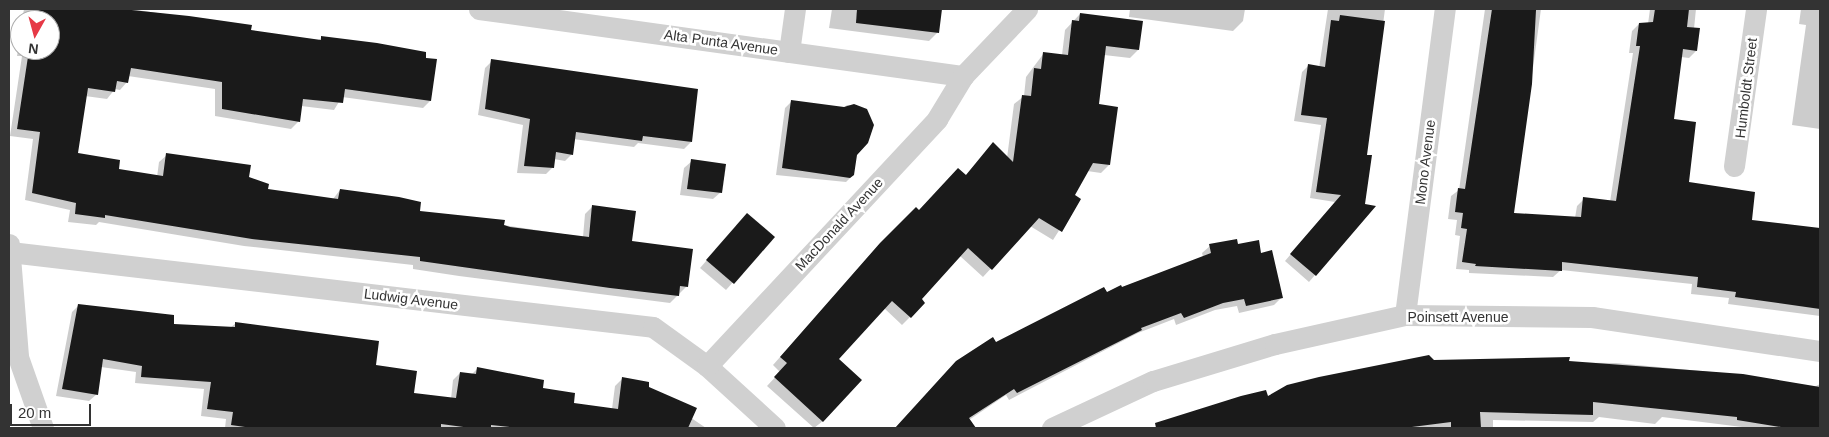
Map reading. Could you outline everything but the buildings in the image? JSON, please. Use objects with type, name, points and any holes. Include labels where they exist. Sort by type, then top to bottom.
[{"type":"street","name":"Alta Punta Avenue","points":[[479,9],[963,76]]},
{"type":"street","points":[[789,52],[795,9]]},
{"type":"street","points":[[963,76],[1026,9]]},
{"type":"street","name":"Mono Avenue","points":[[1405,315],[1445,9]]},
{"type":"street","name":"Humboldt Street","points":[[1734,166],[1756,9]]},
{"type":"street","name":"MacDonald Avenue","points":[[707,366],[937,119],[963,76]]},
{"type":"street","points":[[10,248],[18,357],[43,428]]},
{"type":"street","name":"Ludwig Avenue","points":[[10,248],[653,327],[707,366],[775,428]]},
{"type":"street","name":"Poinsett Avenue","points":[[1052,428],[1153,381],[1275,344],[1405,315],[1592,318],[1820,351]]}]
